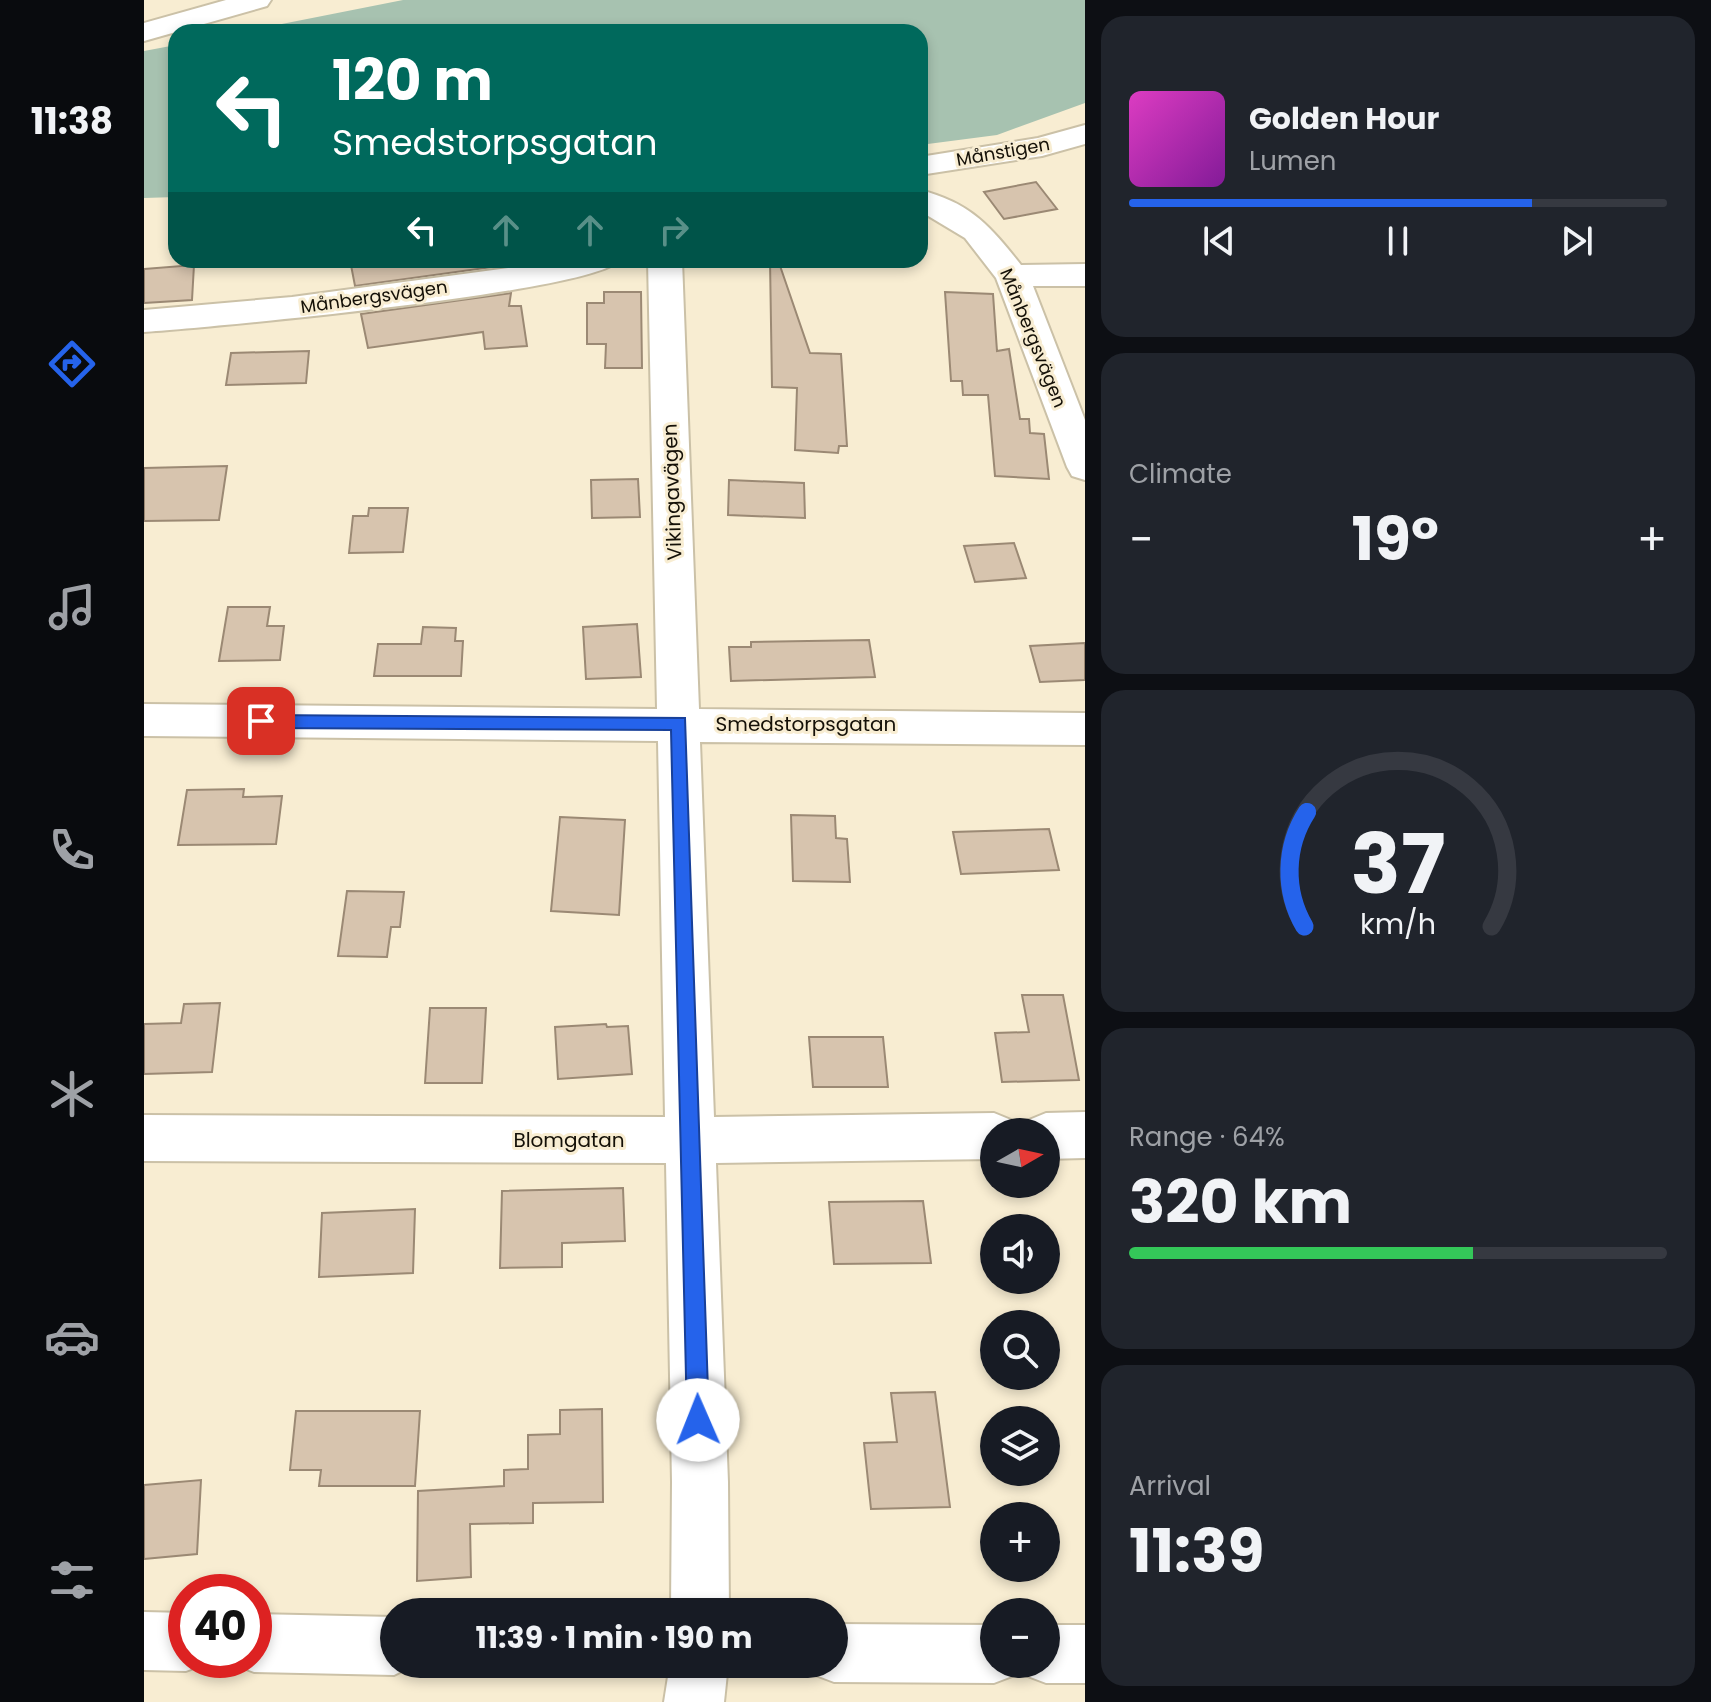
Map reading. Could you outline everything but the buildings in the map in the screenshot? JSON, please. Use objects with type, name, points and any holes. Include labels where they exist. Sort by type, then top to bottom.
[{"type":"street","points":[[172,24],[257,0]]},
{"type":"street","points":[[144,32],[168,25]]},
{"type":"street","name":"Månstigen","points":[[928,165],[1042,147],[1085,134]]},
{"type":"street","name":"Månbergsvägen","points":[[928,203],[977,231],[1012,276],[1085,467]]},
{"type":"street","name":"Månbergsvägen","points":[[144,321],[215,318],[572,268]]},
{"type":"street","name":"Vikingavägen","points":[[665,268],[700,1482],[700,1598]]},
{"type":"street","points":[[1012,276],[1085,275]]},
{"type":"street","name":"Smedstorpsgatan","points":[[144,720],[1085,729]]},
{"type":"street","points":[[1060,1136],[1085,1135]]},
{"type":"street","name":"Blomgatan","points":[[144,1138],[691,1140],[980,1136]]},
{"type":"street","points":[[144,1641],[168,1642]]},
{"type":"street","points":[[272,1643],[380,1646]]},
{"type":"street","points":[[848,1653],[980,1654]]},
{"type":"street","points":[[1060,1654],[1085,1654]]},
{"type":"street","points":[[694,1702],[697,1678]]},
{"type":"green space","points":[[403,0],[1085,0],[1085,103],[997,135],[928,144],[928,24],[282,24]]},
{"type":"green space","points":[[168,46],[168,197],[144,198],[144,51]]},
{"type":"route","points":[[261,721],[679,723],[698,1420]]}]
